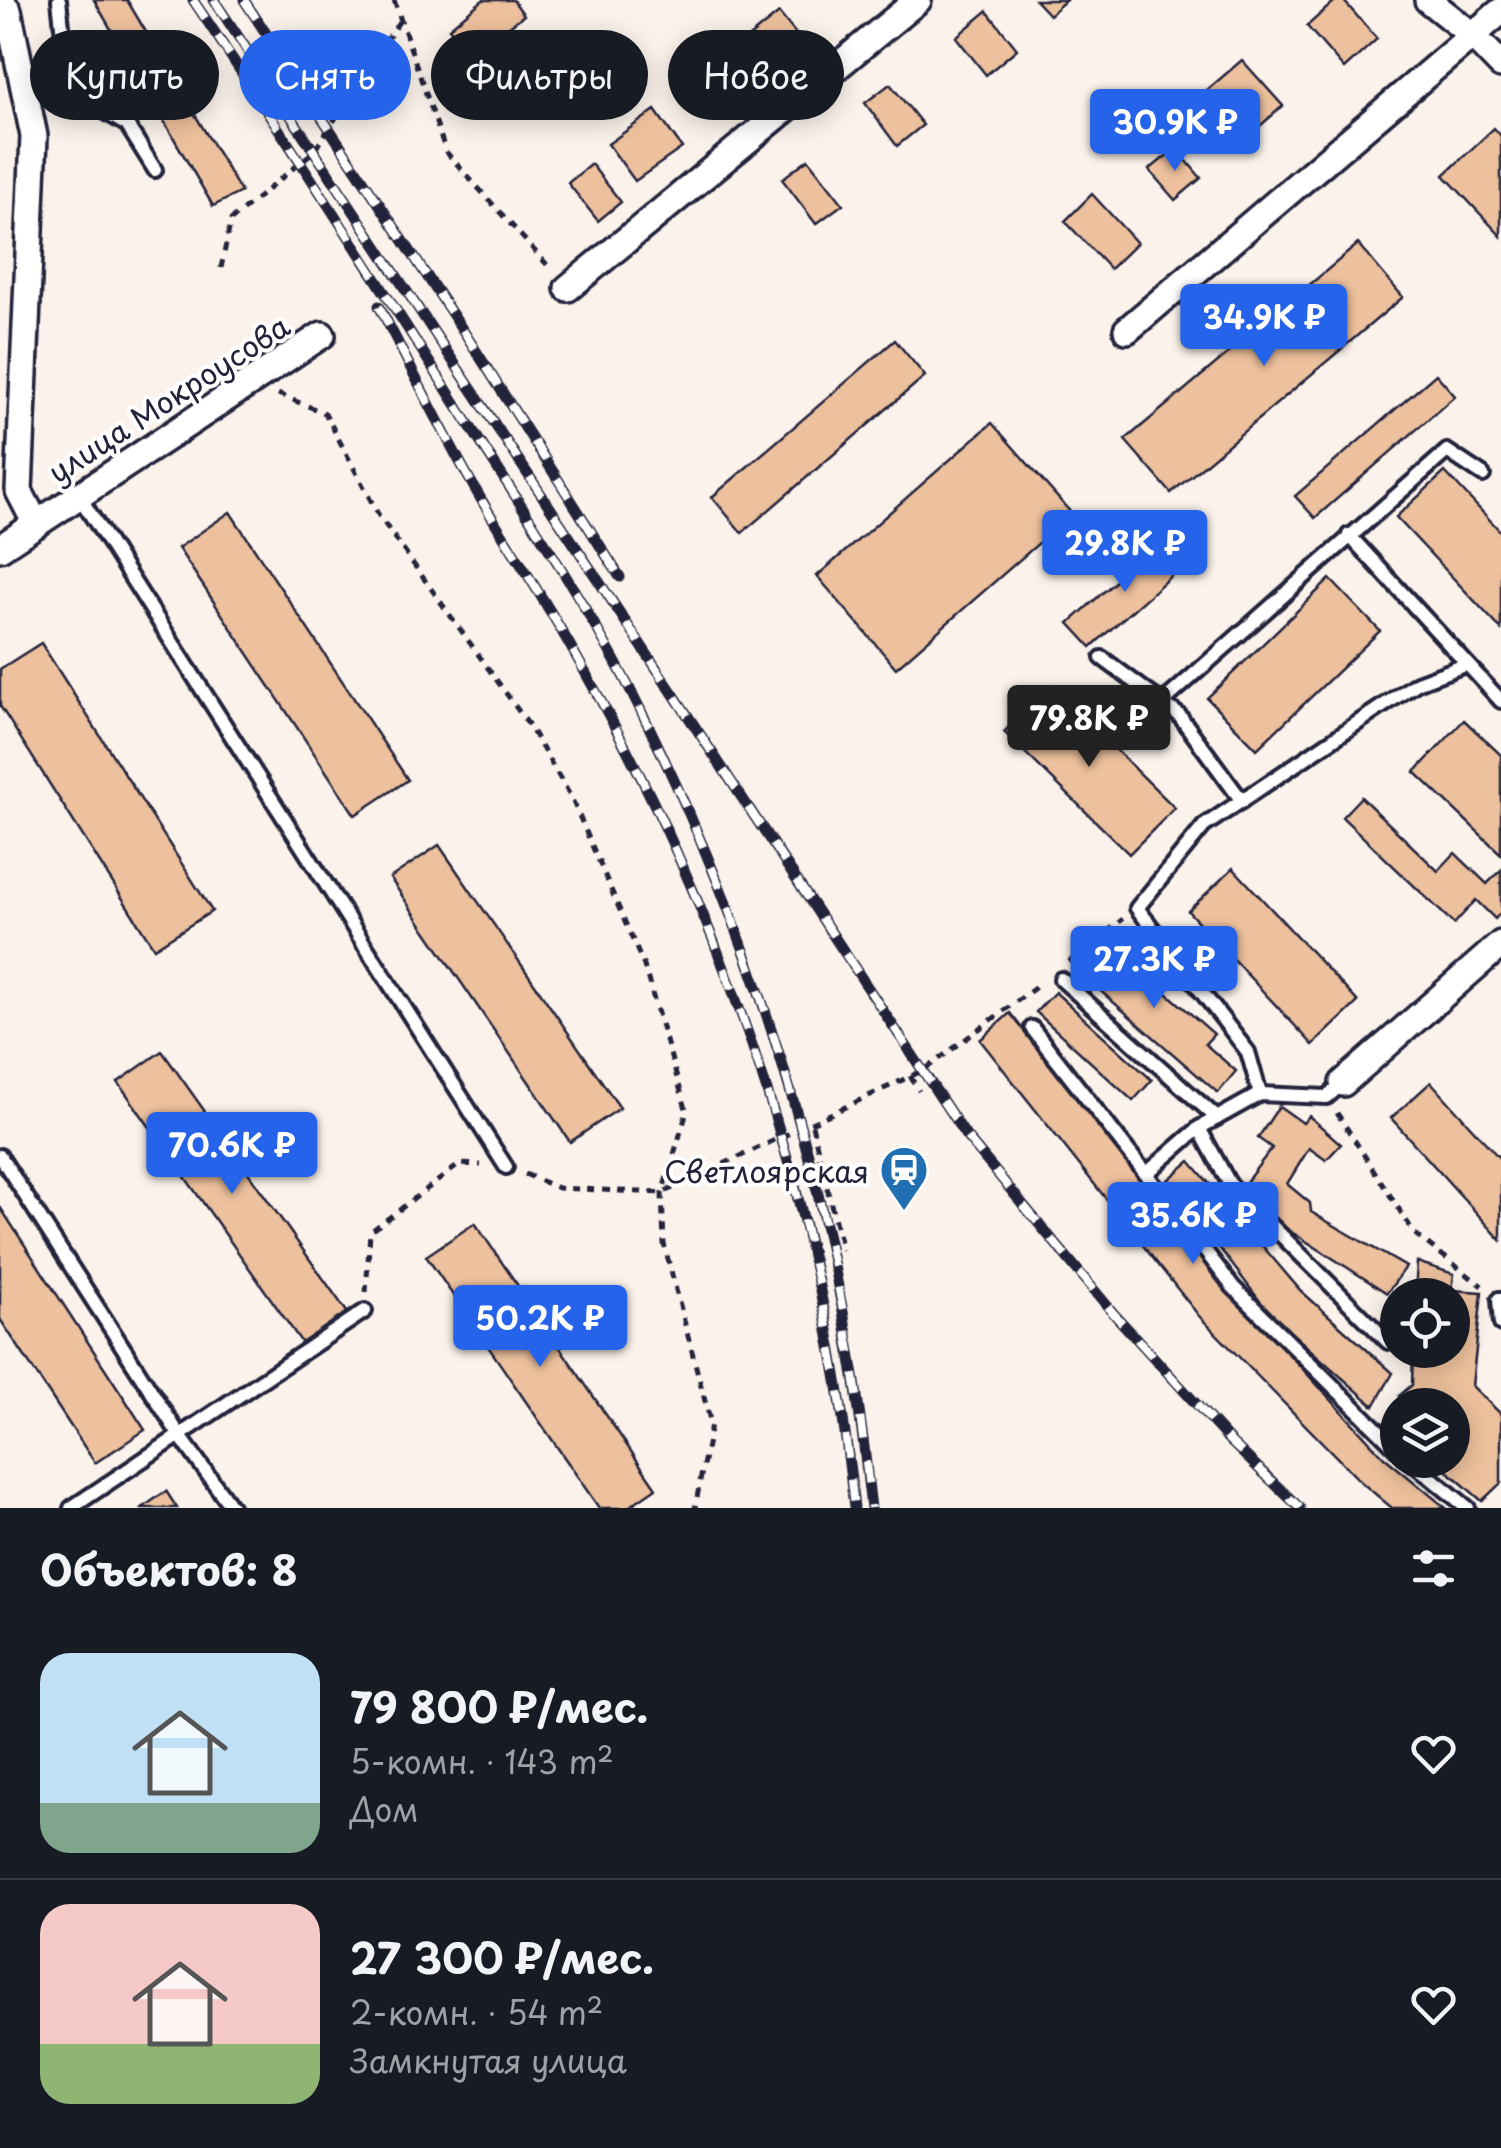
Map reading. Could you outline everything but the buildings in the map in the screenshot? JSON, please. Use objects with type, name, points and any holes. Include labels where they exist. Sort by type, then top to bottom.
[{"type":"street","points":[[0,0],[8,10],[34,136],[20,491],[36,524]]},
{"type":"street","points":[[568,288],[918,0]]},
{"type":"street","points":[[1428,0],[1472,35],[1501,65]]},
{"type":"street","points":[[1127,330],[1501,10]]},
{"type":"street","name":"улица Мокроусова","points":[[0,548],[322,335]]},
{"type":"street","points":[[1335,1090],[1501,944]]},
{"type":"lane","points":[[59,0],[63,35],[82,98],[127,124],[155,170]]},
{"type":"lane","points":[[1164,702],[1447,451],[1483,475]]},
{"type":"lane","points":[[79,496],[506,1166]]},
{"type":"lane","points":[[1348,535],[1501,700]]},
{"type":"lane","points":[[1102,658],[1179,715],[1242,801]]},
{"type":"lane","points":[[1260,1094],[1248,1052],[1137,908],[1204,826],[1416,683],[1465,665]]},
{"type":"lane","points":[[1058,974],[1218,1118]]},
{"type":"lane","points":[[1032,1028],[1234,1286],[1380,1432]]},
{"type":"lane","points":[[1146,1174],[1199,1128],[1260,1094],[1335,1090]]},
{"type":"lane","points":[[1199,1128],[1228,1183],[1380,1334]]},
{"type":"lane","points":[[0,1156],[180,1436],[232,1508]]},
{"type":"lane","points":[[1499,1299],[1501,1324]]},
{"type":"lane","points":[[71,1508],[365,1311]]},
{"type":"lane","points":[[1432,1478],[1468,1508]]},
{"type":"path","points":[[394,0],[446,152],[568,288]]},
{"type":"path","points":[[221,268],[230,220],[314,151],[400,20]]},
{"type":"path","points":[[250,383],[325,413],[379,516],[528,724],[571,797],[644,966],[688,1112],[662,1192],[664,1244],[710,1424],[694,1508]]},
{"type":"path","points":[[365,1311],[370,1232],[460,1164],[506,1166],[558,1188],[662,1192],[812,1125],[961,1046],[1058,974],[1137,908]]},
{"type":"path","points":[[909,1076],[919,1090]]},
{"type":"path","points":[[1335,1090],[1416,1234],[1499,1299]]},
{"type":"path","points":[[812,1125],[842,1250]]},
{"type":"railway","points":[[193,0],[559,565],[628,685],[692,822],[765,1012],[821,1205],[842,1304],[871,1508]]},
{"type":"railway","points":[[214,0],[966,1136],[1114,1314],[1230,1441],[1300,1508]]},
{"type":"railway","points":[[244,0],[466,335],[620,577]]},
{"type":"railway","points":[[379,306],[470,480],[560,628],[620,737],[708,928],[766,1089],[812,1254],[844,1423],[854,1508]]},
{"type":"place","name":"Светлоярская","points":[[904,1212]]}]
